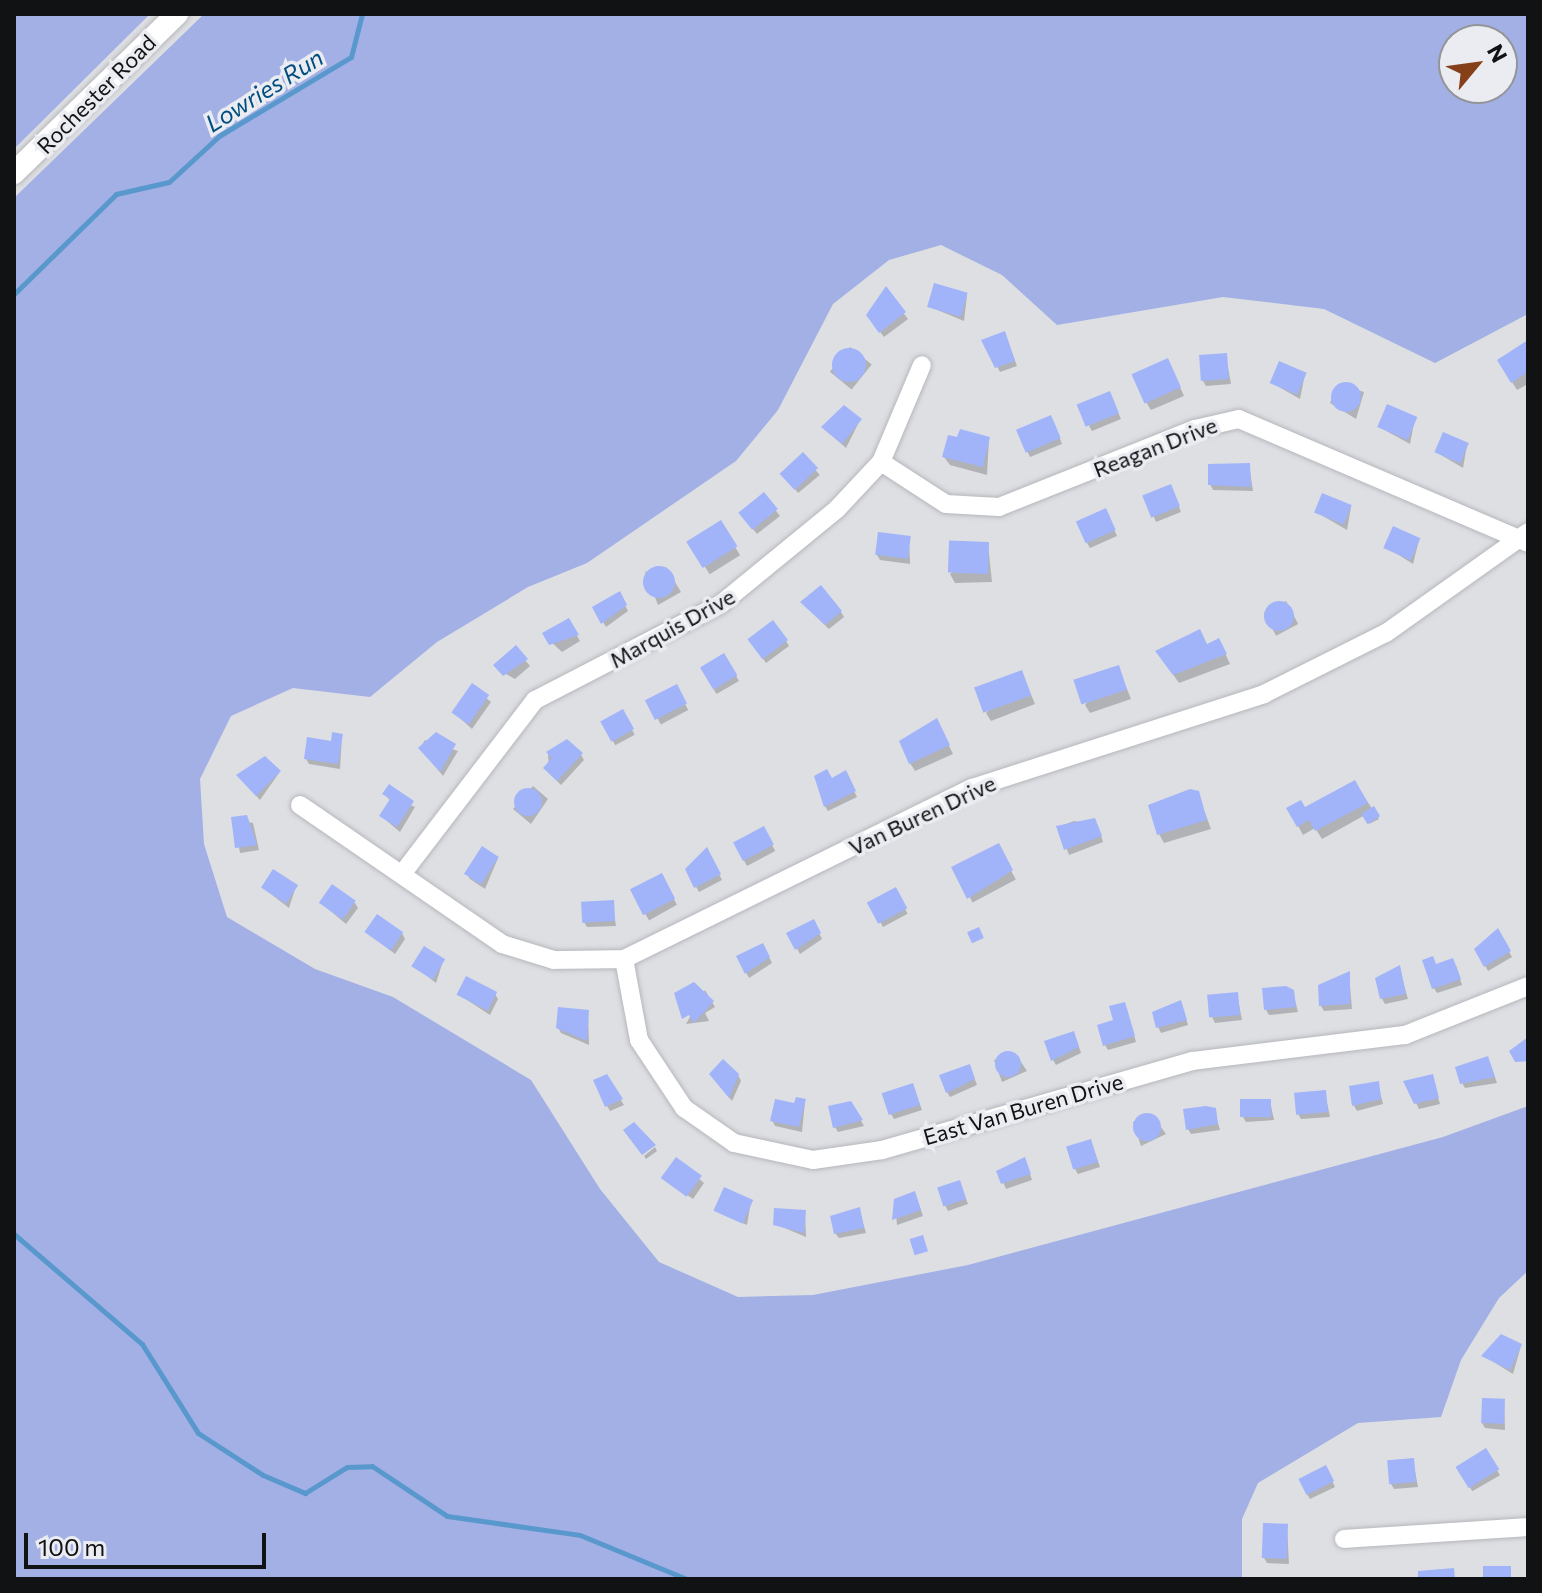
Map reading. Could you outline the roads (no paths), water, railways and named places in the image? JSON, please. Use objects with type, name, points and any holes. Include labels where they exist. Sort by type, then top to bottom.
[{"type":"street","name":"Rochester Road","points":[[14,173],[177,14]]},
{"type":"street","name":"Marquis Drive","points":[[402,874],[523,710],[721,604],[791,550],[881,462],[922,365]]},
{"type":"street","name":"Reagan Drive","points":[[881,462],[946,504],[999,507],[1195,429],[1239,419],[1526,537]]},
{"type":"street","name":"Van Buren Drive","points":[[402,874],[518,951],[554,960],[624,959],[972,788],[1170,730],[1298,678],[1410,618],[1526,537]]},
{"type":"street","points":[[300,805],[402,874]]},
{"type":"street","name":"East Van Buren Drive","points":[[624,959],[639,1040],[677,1101],[734,1143],[813,1160],[882,1150],[1192,1061],[1405,1035],[1528,986]]},
{"type":"street","points":[[1344,1539],[1528,1527]]},
{"type":"waterway","name":"Lowries Run","points":[[14,294],[116,194],[169,182],[219,136],[351,57],[362,14]]},
{"type":"waterway","points":[[14,1234],[142,1344],[198,1433],[263,1475],[305,1493],[347,1467],[372,1466],[447,1516],[580,1535],[687,1579]]}]
